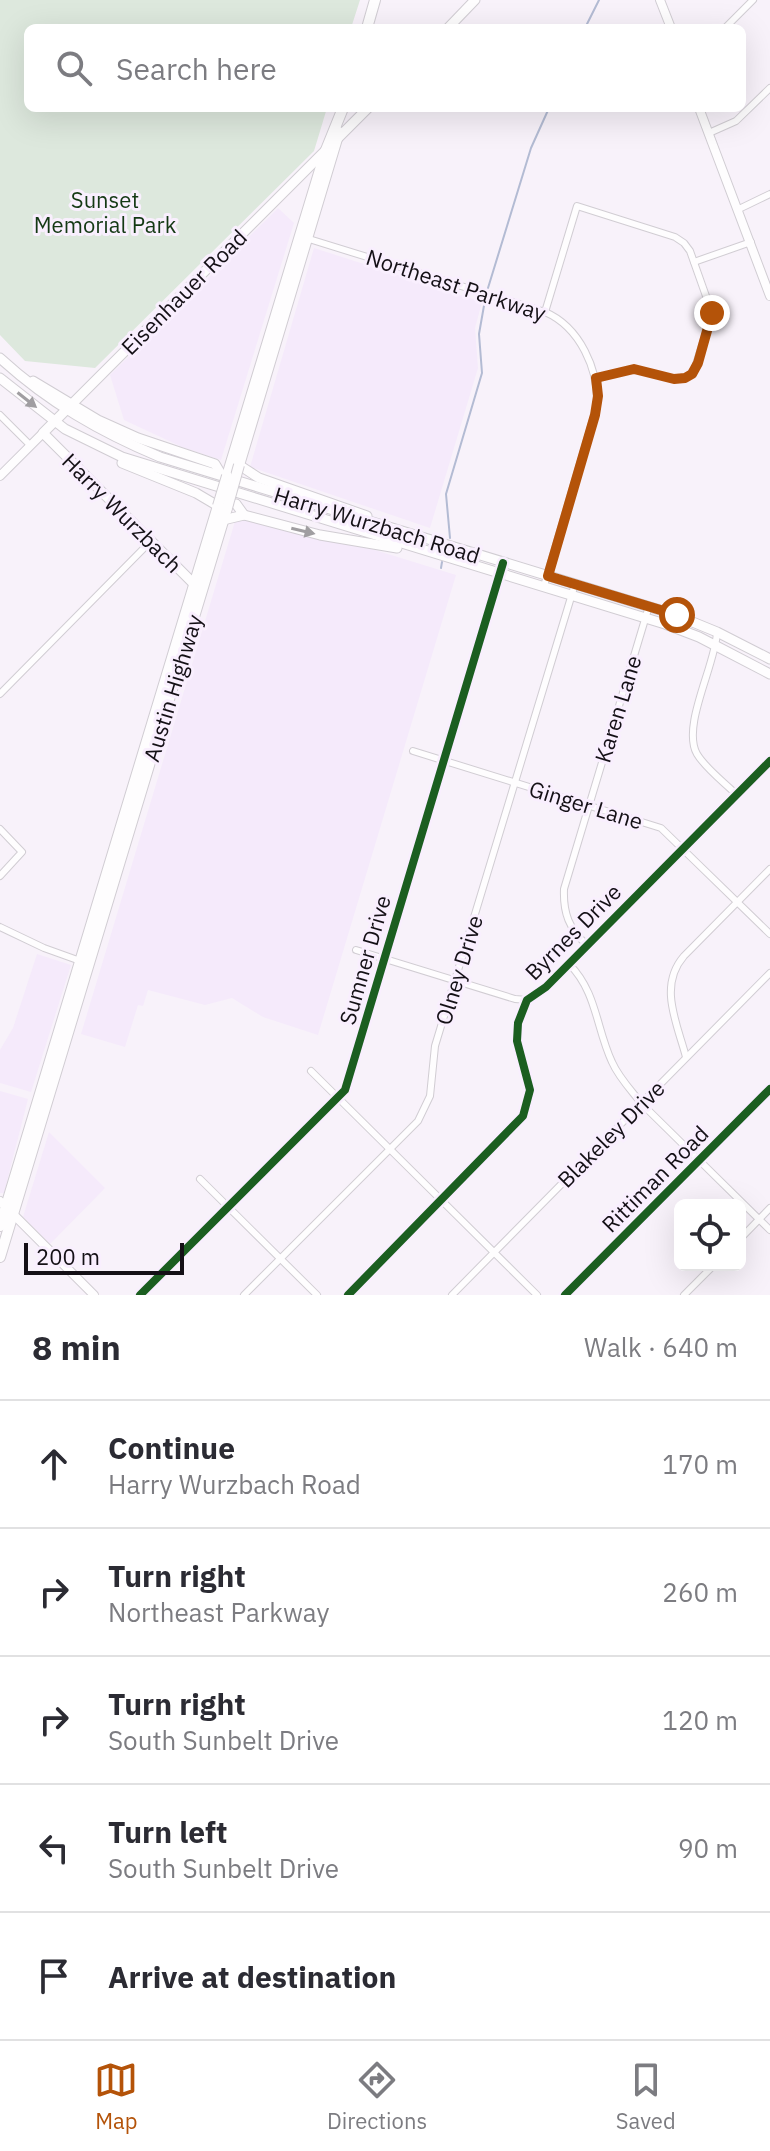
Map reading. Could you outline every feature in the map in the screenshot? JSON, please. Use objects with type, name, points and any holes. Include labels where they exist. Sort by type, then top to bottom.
[{"type":"main road","points":[[368,24],[375,0]]},
{"type":"main road","points":[[452,24],[475,0]]},
{"type":"main road","name":"Eisenhauer Road","points":[[43,433],[364,112]]},
{"type":"main road","name":"Austin Highway","points":[[0,1226],[85,962],[198,588],[233,454],[309,239],[339,137],[341,113]]},
{"type":"main road","name":"Austin Highway","points":[[251,407],[326,150],[341,113]]},
{"type":"main road","name":"Harry Wurzbach Road","points":[[0,358],[19,375],[121,441],[184,466],[418,537],[502,568]]},
{"type":"main road","name":"Harry Wurzbach Road","points":[[0,378],[54,421],[96,446],[157,469],[365,537],[649,606],[717,632],[770,659]]},
{"type":"main road","name":"Austin Highway","points":[[214,532],[223,520],[247,440],[255,406],[251,407]]},
{"type":"main road","points":[[69,407],[125,432],[215,464],[221,474]]},
{"type":"main road","name":"Harry Wurzbach","points":[[43,433],[198,588]]},
{"type":"main road","points":[[96,446],[110,458],[196,493],[218,506]]},
{"type":"main road","points":[[215,464],[233,454]]},
{"type":"main road","points":[[239,465],[259,478],[365,515],[387,528]]},
{"type":"main road","points":[[242,481],[259,478]]},
{"type":"main road","points":[[196,493],[215,491]]},
{"type":"main road","points":[[236,504],[244,515]]},
{"type":"main road","points":[[223,520],[244,515],[305,531],[365,537],[384,533],[413,541],[418,537]]},
{"type":"main road","name":"Harry Wurzbach Road","points":[[573,589],[699,637],[770,674]]},
{"type":"main road","name":"Austin Highway","points":[[0,1257],[6,1207]]},
{"type":"street","points":[[660,0],[669,24]]},
{"type":"street","points":[[729,24],[753,0]]},
{"type":"street","points":[[746,111],[770,88]]},
{"type":"street","points":[[701,112],[770,296]]},
{"type":"street","points":[[709,133],[736,121],[745,112]]},
{"type":"street","points":[[739,209],[770,194]]},
{"type":"street","points":[[545,312],[577,206],[677,238],[690,251],[712,313],[692,374],[674,379],[634,369],[596,378]]},
{"type":"street","name":"Northeast Parkway","points":[[309,239],[545,312],[557,317],[583,348],[596,378],[598,396],[595,415],[546,581]]},
{"type":"street","points":[[694,262],[751,242]]},
{"type":"street","points":[[0,415],[30,445]]},
{"type":"street","name":"Eisenhauer Road","points":[[0,476],[43,433]]},
{"type":"street","points":[[0,694],[150,542]]},
{"type":"street","name":"Sumner Drive","points":[[140,1295],[345,1090],[502,568]]},
{"type":"street","name":"Olney Drive","points":[[244,1295],[418,1121],[427,1107],[435,1046],[573,589]]},
{"type":"street","name":"Karen Lane","points":[[587,945],[570,925],[564,900],[565,884],[649,606]]},
{"type":"street","points":[[717,632],[716,646],[697,711],[693,741],[701,759],[737,795]]},
{"type":"street","name":"Ginger Lane","points":[[413,751],[661,828],[770,934]]},
{"type":"street","name":"Byrnes Drive","points":[[348,1295],[518,1123],[527,1108],[530,1090],[516,1032],[527,1000],[546,987],[770,761]]},
{"type":"street","points":[[762,769],[770,777]]},
{"type":"street","points":[[0,829],[22,852],[0,876]]},
{"type":"street","points":[[686,1057],[670,996],[673,972],[684,956],[770,869]]},
{"type":"street","points":[[0,927],[85,962]]},
{"type":"street","points":[[356,950],[515,999],[527,1000]]},
{"type":"street","points":[[569,964],[591,995],[613,1064],[642,1104],[770,1230]]},
{"type":"street","name":"Blakeley Drive","points":[[452,1295],[770,973]]},
{"type":"street","points":[[311,1071],[537,1295]]},
{"type":"street","name":"Rittiman Road","points":[[565,1295],[770,1089]]},
{"type":"street","points":[[200,1179],[317,1295]]},
{"type":"street","points":[[6,1207],[94,1295]]},
{"type":"street","points":[[746,1233],[770,1208]]},
{"type":"street","points":[[684,1295],[708,1271]]},
{"type":"shaded area","points":[[278,208],[294,223],[221,460],[182,447],[124,420],[110,375]]},
{"type":"shaded area","points":[[314,248],[482,302],[475,328],[478,368],[430,528],[250,467]]},
{"type":"shaded area","points":[[239,508],[456,575],[318,1035],[263,1017],[232,998],[205,1005],[148,990],[143,1006],[138,1005],[125,1047],[81,1034]]},
{"type":"shaded area","points":[[37,954],[71,965],[31,1092],[0,1083],[0,1050],[13,1028]]},
{"type":"shaded area","points":[[0,1091],[28,1099],[4,1193],[0,1193]]},
{"type":"shaded area","points":[[49,1132],[105,1188],[50,1244],[23,1217]]},
{"type":"green space","name":"Sunset Memorial Park","points":[[0,0],[360,0],[352,24],[24,24],[24,112],[326,112],[314,151],[95,368],[25,361],[0,335]]},
{"type":"waterway","points":[[587,24],[599,0]]},
{"type":"waterway","points":[[488,288],[531,148],[547,112]]},
{"type":"waterway","points":[[450,538],[446,494],[482,373],[479,334],[485,300]]},
{"type":"waterway","points":[[441,568],[442,562]]},
{"type":"cycle path","points":[[140,1295],[345,1090],[503,563]]},
{"type":"cycle path","points":[[348,1295],[523,1116],[530,1090],[517,1041],[518,1023],[527,1000],[546,987],[770,761]]},
{"type":"cycle path","points":[[565,1295],[770,1089]]},
{"type":"route","points":[[677,615],[548,576],[595,415],[598,396],[596,378],[634,369],[674,379],[685,378],[692,374],[698,363],[712,313]]}]
